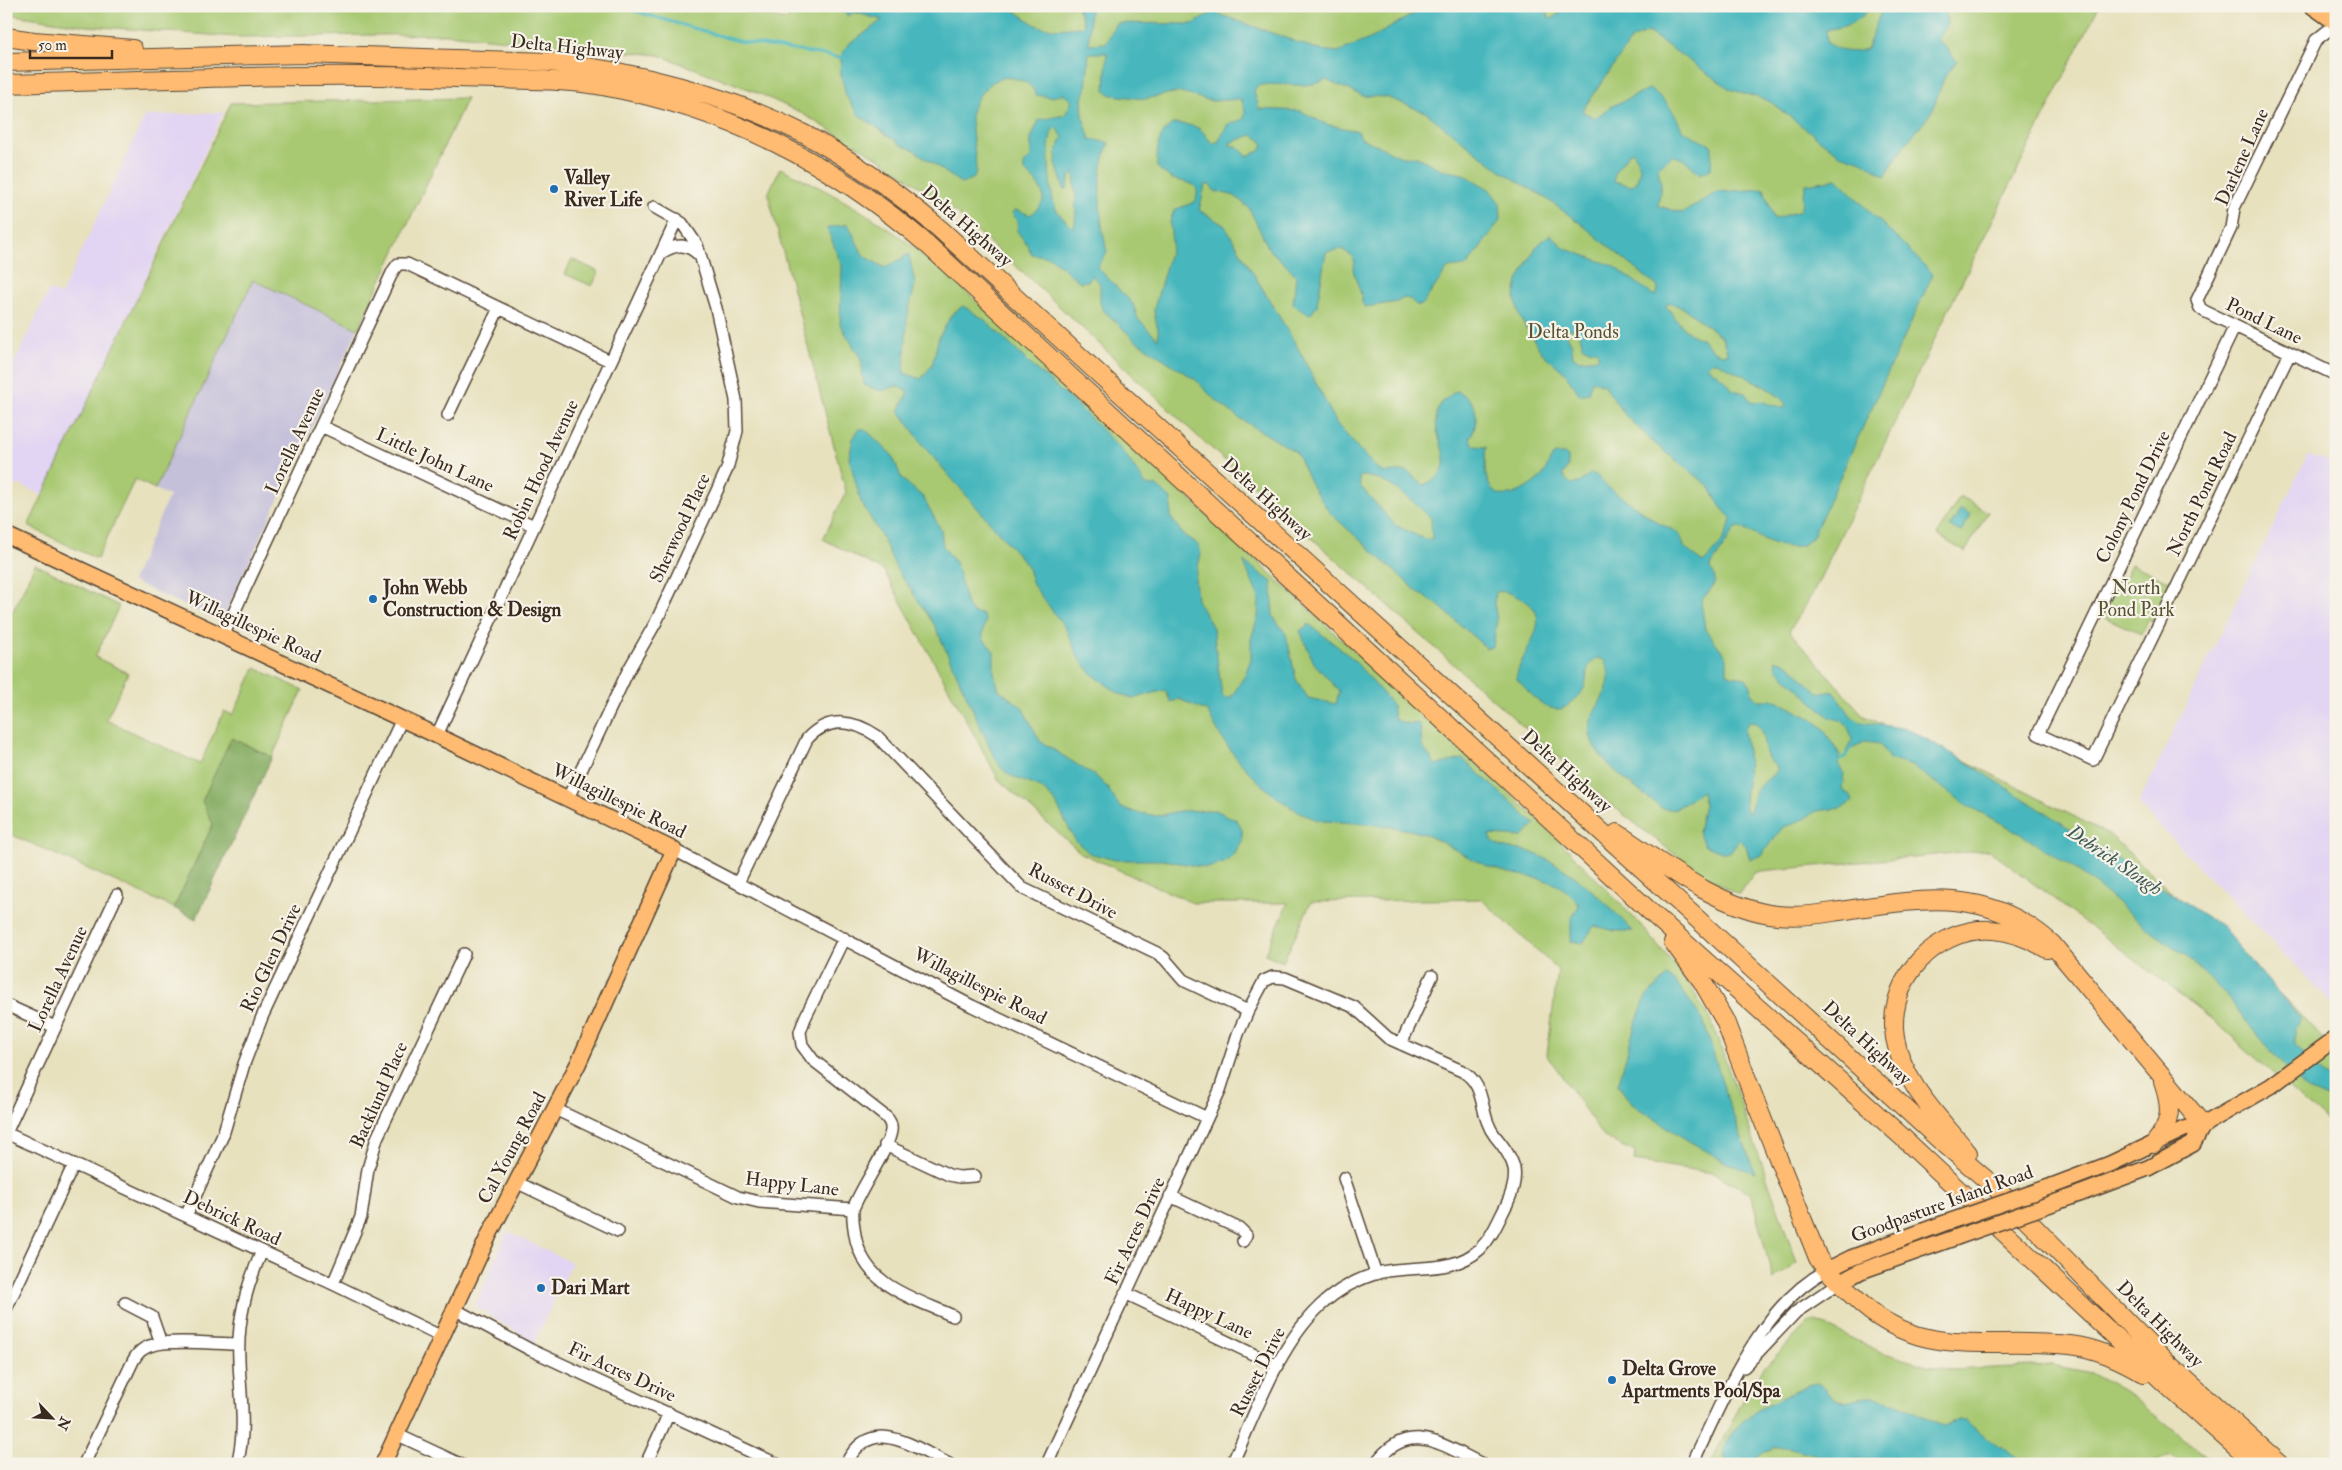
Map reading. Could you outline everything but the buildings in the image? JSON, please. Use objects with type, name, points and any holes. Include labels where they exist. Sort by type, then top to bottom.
[{"type":"highway","points":[[6,37],[129,49],[303,54]]},
{"type":"highway","name":"Delta Highway","points":[[6,62],[303,54],[550,62],[606,69],[676,87],[777,121],[835,152],[884,184],[940,229],[1564,798],[1705,923],[1941,1141],[1996,1188],[2164,1360],[2280,1464]]},
{"type":"highway","name":"Delta Highway","points":[[6,84],[410,76],[582,84],[637,94],[675,104],[758,134],[803,156],[876,202],[929,246],[1654,915],[1900,1136],[2169,1387],[2255,1464]]},
{"type":"highway","points":[[6,93],[89,82]]},
{"type":"highway","points":[[1564,798],[1680,874],[1720,898],[1740,906],[1777,915],[1816,915],[1924,900],[1967,901],[1994,908],[2023,922],[2052,944],[2203,1125]]},
{"type":"highway","points":[[1654,915],[1702,981],[1725,1021],[1814,1248],[1833,1277],[1877,1317],[1901,1330],[1920,1337],[1946,1342],[2062,1345],[2086,1348],[2120,1360],[2169,1387]]},
{"type":"highway","points":[[1996,1188],[1909,1077],[1895,1038],[1895,1018],[1899,997],[1905,980],[1926,954],[1943,941],[1969,932],[1992,930],[2015,935],[2040,945],[2067,962]]},
{"type":"highway","points":[[2154,1144],[2164,1130],[2170,1110],[2161,1074]]},
{"type":"main road","points":[[2312,6],[2336,23]]},
{"type":"main road","name":"Willagillespie Road","points":[[6,535],[437,735],[674,850]]},
{"type":"main road","name":"Cal Young Road","points":[[383,1464],[454,1309],[601,1015],[674,850]]},
{"type":"main road","name":"Goodpasture Island Road","points":[[1833,1277],[1851,1258],[2052,1186],[2110,1164],[2184,1129],[2203,1125],[2271,1086],[2332,1041]]},
{"type":"main road","name":"Goodpasture Island Road","points":[[1833,1277],[1861,1271],[2148,1168],[2194,1144],[2203,1125]]},
{"type":"street","name":"Darlene Lane","points":[[2204,311],[2198,304],[2198,296],[2231,228],[2234,208],[2316,40],[2336,23]]},
{"type":"street","name":"Sherwood Place","points":[[568,798],[628,671],[656,622],[727,469],[735,442],[738,416],[736,400],[716,308],[701,257],[691,233],[677,219],[654,207]]},
{"type":"street","name":"Robin Hood Avenue","points":[[437,735],[677,219]]},
{"type":"street","points":[[660,254],[671,247],[682,245],[693,250],[701,257]]},
{"type":"street","name":"Lorella Avenue","points":[[223,636],[393,271],[401,263],[499,308]]},
{"type":"street","points":[[448,415],[499,308],[610,361]]},
{"type":"street","name":"Pond Lane","points":[[2204,311],[2336,375]]},
{"type":"street","name":"Colony Pond Drive","points":[[2068,748],[2038,734],[2235,326]]},
{"type":"street","name":"North Pond Road","points":[[2068,748],[2093,760],[2290,353]]},
{"type":"street","name":"Little John Lane","points":[[321,426],[534,526]]},
{"type":"street","name":"Rio Glen Drive","points":[[186,1216],[223,1136],[244,1064],[262,1017],[402,719]]},
{"type":"street","name":"Russet Drive","points":[[738,883],[807,739],[817,730],[831,723],[845,722],[857,724],[877,736],[1022,888],[1157,953],[1183,980],[1248,1011],[1264,981],[1273,977],[1285,978],[1354,1007],[1362,1012],[1383,1034],[1462,1071],[1476,1083],[1487,1122],[1512,1159],[1515,1183],[1493,1232],[1473,1254],[1450,1265],[1376,1274],[1340,1290],[1319,1307],[1296,1334],[1278,1366],[1232,1464]]},
{"type":"street","name":"Willagillespie Road","points":[[674,850],[972,1006],[1207,1118]]},
{"type":"street","name":"Lorella Avenue","points":[[6,1133],[117,895]]},
{"type":"street","points":[[844,938],[800,1032],[802,1046],[813,1060],[889,1120],[891,1129],[885,1144],[853,1209]]},
{"type":"street","name":"Backlund Place","points":[[332,1284],[361,1217],[368,1169],[376,1138],[464,954]]},
{"type":"street","points":[[1401,1044],[1432,976]]},
{"type":"street","points":[[6,1005],[55,1028]]},
{"type":"street","name":"Fir Acres Drive","points":[[1047,1464],[1225,1078],[1238,1034],[1248,1011]]},
{"type":"street","name":"Happy Lane","points":[[555,1109],[738,1197],[760,1202],[853,1209],[859,1251],[871,1272],[894,1288],[953,1316]]},
{"type":"street","name":"Debrick Road","points":[[6,1133],[262,1251],[442,1337]]},
{"type":"street","points":[[885,1144],[949,1175],[959,1177],[975,1176]]},
{"type":"street","points":[[6,1309],[74,1164]]},
{"type":"street","points":[[1344,1178],[1376,1274]]},
{"type":"street","points":[[516,1182],[618,1231]]},
{"type":"street","points":[[1170,1196],[1240,1229],[1246,1235],[1244,1241]]},
{"type":"street","points":[[237,1464],[244,1419],[238,1344],[245,1295],[262,1251]]},
{"type":"street","name":"Goodpasture Island Road","points":[[1692,1464],[1737,1376],[1750,1346],[1774,1316],[1813,1278],[1833,1277]]},
{"type":"street","name":"Goodpasture Island Road","points":[[1737,1376],[1780,1327],[1833,1277]]},
{"type":"street","name":"Happy Lane","points":[[1125,1293],[1278,1366]]},
{"type":"street","points":[[125,1303],[152,1317],[161,1343]]},
{"type":"street","name":"Fir Acres Drive","points":[[454,1309],[531,1350],[777,1464]]},
{"type":"street","points":[[84,1464],[135,1357],[144,1348],[161,1343],[238,1344]]},
{"type":"street","points":[[646,1464],[669,1413]]},
{"type":"street","points":[[396,1434],[460,1464]]},
{"type":"street","points":[[846,1464],[854,1450],[862,1442],[880,1435],[900,1441],[949,1464]]},
{"type":"street","points":[[1375,1464],[1381,1456],[1398,1442],[1417,1437],[1438,1443],[1482,1464]]},
{"type":"shaded area","points":[[224,112],[43,496],[18,484],[17,487],[6,482],[6,380],[49,290],[61,295],[145,116]]},
{"type":"shaded area","points":[[253,280],[358,329],[221,622],[132,581],[169,496],[155,489]]},
{"type":"shaded area","points":[[2308,454],[2336,464],[2336,1008],[2138,804]]},
{"type":"shaded area","points":[[507,1231],[572,1263],[534,1343],[475,1306]]},
{"type":"green space","name":"Delta Ponds","points":[[6,6],[717,6],[787,20],[794,6],[2099,6],[1960,286],[1814,591],[1789,631],[1864,716],[1962,759],[2110,835],[2285,999],[2336,1054],[2336,1130],[2209,1016],[1989,850],[1761,871],[1754,873],[1739,895],[1696,871],[1609,803],[1192,431],[1028,277],[956,213],[885,162],[801,113],[754,91],[659,55],[447,34],[236,37],[88,26],[13,15],[6,13]]},
{"type":"green space","points":[[467,98],[358,329],[253,280],[155,489],[135,479],[97,559],[28,526],[231,103]]},
{"type":"green space","points":[[780,168],[825,190],[867,215],[907,242],[947,274],[1543,824],[1639,923],[1685,977],[1712,1023],[1797,1263],[1773,1280],[1751,1193],[1713,1173],[1634,1161],[1635,1152],[1604,1137],[1547,1055],[1558,970],[1481,899],[1311,902],[1283,962],[1265,954],[1288,903],[1193,903],[1081,853],[999,780],[884,571],[823,539],[846,492],[768,194]]},
{"type":"green space","points":[[572,259],[599,272],[592,286],[565,274]]},
{"type":"green space","points":[[1960,496],[1988,512],[1965,552],[1937,535]]},
{"type":"green space","points":[[35,564],[119,606],[95,657],[128,673],[106,720],[200,764],[224,711],[233,715],[255,668],[303,690],[272,757],[232,738],[213,824],[174,908],[6,832],[6,626]]},
{"type":"green space","name":"North Pond Park","points":[[2131,564],[2171,582],[2152,622],[2148,620],[2141,634],[2102,616],[2121,576],[2125,578]]},
{"type":"green space","points":[[231,738],[272,757],[196,919],[174,908],[213,824],[202,801]]},
{"type":"green space","points":[[1815,1321],[1881,1352],[1927,1366],[1954,1370],[2052,1365],[2091,1373],[2131,1396],[2215,1464],[2181,1464],[2170,1455],[2151,1464],[1710,1464],[1749,1389],[1765,1367],[1808,1323]]},
{"type":"water","points":[[835,6],[915,8],[1008,6],[1034,24],[1056,29],[1081,27],[1084,24],[1077,6],[1090,6],[1089,44],[1106,43],[1116,23],[1193,24],[1213,12],[1319,50],[1338,52],[1372,38],[1427,6],[1553,6],[1548,12],[1548,16],[1552,19],[1560,12],[1563,6],[1877,6],[1946,6],[1947,25],[1938,39],[1957,61],[1944,78],[1931,114],[1906,143],[1885,176],[1862,161],[1839,154],[1769,101],[1730,89],[1648,32],[1632,39],[1582,111],[1595,118],[1610,107],[1649,89],[1669,106],[1682,130],[1712,146],[1711,169],[1700,174],[1685,160],[1672,155],[1658,168],[1661,183],[1658,206],[1683,213],[1717,192],[1764,189],[1774,219],[1800,211],[1806,184],[1837,179],[1933,274],[1812,538],[1804,544],[1786,547],[1767,541],[1740,527],[1736,528],[1712,564],[1711,568],[1715,578],[1713,586],[1701,601],[1705,629],[1727,657],[1727,673],[1731,676],[1746,678],[1751,686],[1752,695],[1759,700],[1776,700],[1822,727],[1840,755],[1837,762],[1844,772],[1842,790],[1851,796],[1853,802],[1841,808],[1817,811],[1794,824],[1783,827],[1761,855],[1750,860],[1746,846],[1740,840],[1731,851],[1725,853],[1705,846],[1698,832],[1704,805],[1702,791],[1678,807],[1673,809],[1661,808],[1611,767],[1595,748],[1590,728],[1592,718],[1609,681],[1609,671],[1604,660],[1598,658],[1590,664],[1583,689],[1566,707],[1558,709],[1543,704],[1516,678],[1537,625],[1537,615],[1532,607],[1512,594],[1496,592],[1494,603],[1497,620],[1493,647],[1486,648],[1437,604],[1419,593],[1331,514],[1313,488],[1296,452],[1239,418],[1212,397],[1196,380],[1136,341],[1103,310],[1100,303],[1100,284],[1092,275],[1088,281],[1080,282],[1050,257],[1031,254],[1028,246],[1017,231],[1018,223],[1012,212],[1016,210],[1030,215],[1042,203],[1043,194],[1031,176],[1024,170],[1024,164],[1031,157],[1031,139],[1039,120],[1065,115],[1072,101],[1063,94],[1051,97],[1036,95],[1027,83],[1012,78],[1004,78],[990,84],[974,104],[971,120],[976,171],[974,178],[962,184],[914,150],[903,146],[859,115],[846,96],[840,70],[842,54],[849,43],[882,20],[854,12],[848,16]],"holes":[[[1877,6],[1881,11],[1867,49],[1846,51],[1827,43],[1826,30],[1850,24]],[[1089,53],[1107,53],[1105,91],[1112,95],[1145,99],[1177,92],[1212,101],[1241,99],[1245,110],[1244,119],[1228,124],[1218,142],[1211,142],[1202,131],[1192,126],[1172,124],[1163,133],[1159,143],[1157,167],[1173,179],[1193,184],[1196,187],[1197,195],[1195,202],[1174,210],[1170,222],[1172,245],[1154,309],[1158,339],[1138,319],[1133,304],[1097,267],[1107,252],[1100,211],[1100,183],[1109,143],[1090,139],[1083,117],[1082,99],[1086,90]],[[1326,80],[1363,96],[1386,97],[1425,112],[1504,173],[1544,197],[1580,223],[1658,287],[1657,295],[1653,295],[1614,266],[1566,249],[1550,234],[1536,247],[1518,281],[1515,297],[1519,316],[1542,353],[1565,373],[1580,395],[1588,393],[1592,380],[1604,385],[1625,415],[1654,443],[1709,486],[1720,506],[1731,518],[1725,537],[1703,563],[1684,547],[1681,537],[1675,531],[1657,522],[1605,485],[1598,476],[1591,473],[1579,483],[1571,484],[1562,476],[1568,466],[1568,457],[1564,454],[1555,454],[1541,477],[1515,494],[1505,495],[1497,493],[1490,487],[1487,477],[1485,464],[1486,447],[1474,446],[1470,438],[1476,423],[1473,405],[1469,399],[1456,391],[1440,405],[1436,418],[1443,451],[1443,470],[1436,478],[1423,485],[1407,471],[1383,473],[1372,464],[1337,424],[1298,348],[1225,226],[1199,210],[1205,185],[1210,185],[1215,191],[1235,196],[1249,208],[1269,249],[1296,275],[1293,304],[1308,314],[1312,313],[1317,305],[1326,252],[1342,249],[1352,256],[1355,262],[1353,270],[1362,297],[1362,303],[1365,307],[1397,302],[1404,298],[1410,299],[1416,305],[1422,305],[1448,268],[1466,266],[1471,260],[1501,219],[1500,203],[1489,189],[1463,174],[1443,170],[1417,157],[1402,157],[1361,138],[1358,131],[1325,124],[1301,111],[1259,109],[1254,91],[1257,86],[1274,84],[1301,85]],[[1055,127],[1063,137],[1057,150],[1056,163],[1064,189],[1067,189],[1070,176],[1074,173],[1076,211],[1073,228],[1055,207],[1050,178],[1050,142]],[[1252,135],[1262,141],[1263,145],[1260,151],[1247,156],[1237,146],[1231,146],[1230,143]],[[1630,152],[1634,152],[1640,168],[1637,182],[1631,186],[1614,181],[1615,172]],[[1669,302],[1685,309],[1722,337],[1728,354],[1717,352],[1703,339],[1691,334],[1666,306]],[[1570,328],[1579,333],[1584,348],[1598,351],[1598,358],[1580,360],[1573,357],[1572,346],[1566,333]],[[1712,362],[1717,362],[1776,394],[1783,400],[1786,406],[1783,408],[1760,401],[1752,403],[1745,393],[1733,390],[1726,381],[1707,366]],[[1359,477],[1375,478],[1401,492],[1431,518],[1432,539],[1424,539],[1395,525],[1360,486]],[[1749,722],[1756,723],[1760,728],[1765,751],[1771,762],[1777,767],[1777,771],[1755,790],[1750,812],[1747,812],[1745,802],[1749,764],[1744,730]]]},
{"type":"water","points":[[848,224],[863,255],[885,268],[909,254],[915,284],[907,319],[904,373],[921,379],[932,365],[939,337],[952,314],[963,306],[985,320],[1028,362],[1082,410],[1125,454],[1146,485],[1157,486],[1171,499],[1171,518],[1184,536],[1199,546],[1201,554],[1195,579],[1197,600],[1213,628],[1222,695],[1227,699],[1232,696],[1245,675],[1251,659],[1251,639],[1258,617],[1259,598],[1243,561],[1272,582],[1273,616],[1286,634],[1296,679],[1308,698],[1336,704],[1339,691],[1314,663],[1300,631],[1309,624],[1352,658],[1392,704],[1394,718],[1402,723],[1420,724],[1422,746],[1436,765],[1463,759],[1535,824],[1523,837],[1489,835],[1497,845],[1533,853],[1562,868],[1587,886],[1633,931],[1615,931],[1594,926],[1583,943],[1571,941],[1571,920],[1579,905],[1571,895],[1553,883],[1489,867],[1433,838],[1415,831],[1383,826],[1321,821],[1299,812],[1267,789],[1238,760],[1216,728],[1208,712],[1179,699],[1171,702],[1165,690],[1132,699],[1118,693],[1092,674],[1078,657],[1066,629],[1033,585],[1027,565],[926,449],[899,411],[908,392],[897,386],[881,391],[864,385],[861,359],[840,324],[842,266],[827,228]]},
{"type":"water","points":[[859,429],[865,429],[892,455],[902,479],[923,497],[941,530],[943,546],[956,564],[968,608],[974,613],[982,614],[986,621],[983,636],[994,652],[994,673],[999,690],[1022,707],[1040,741],[1098,778],[1106,786],[1120,807],[1128,811],[1157,816],[1179,811],[1215,810],[1237,820],[1242,830],[1242,842],[1234,855],[1224,863],[1207,868],[1164,860],[1115,860],[1089,853],[1075,840],[1055,801],[1041,788],[1009,775],[1001,768],[934,624],[896,568],[883,539],[861,502],[849,458],[853,439]]},
{"type":"water","points":[[1961,509],[1971,515],[1961,532],[1950,527]]},
{"type":"water","points":[[1775,660],[1788,664],[1819,692],[1834,692],[1852,717],[1861,722],[1908,729],[1962,759],[2220,925],[2301,1019],[2295,1027],[2295,1045],[2323,1076],[2336,1082],[2336,1102],[2306,1089],[2260,1039],[2223,991],[2186,956],[2148,929],[2083,874],[2011,828],[1968,806],[1912,766],[1889,759],[1880,744],[1864,742],[1846,752],[1852,740],[1846,724],[1830,718],[1778,670]]},
{"type":"water","points":[[1667,976],[1676,982],[1703,1020],[1730,1107],[1755,1173],[1727,1163],[1684,1138],[1632,1104],[1618,1085],[1635,1025],[1646,997]]},
{"type":"water","points":[[1819,1383],[1838,1401],[1846,1402],[1866,1397],[1885,1399],[1944,1427],[1958,1420],[1965,1420],[1980,1433],[2026,1464],[1935,1464],[1897,1458],[1836,1460],[1787,1447],[1774,1447],[1744,1464],[1727,1463],[1723,1457],[1727,1442],[1745,1419],[1770,1403],[1811,1384]]},
{"type":"waterway","points":[[617,6],[738,41],[842,58]]},
{"type":"waterway","name":"Debrick Slough","points":[[1837,762],[1844,758],[1851,747]]},
{"type":"place","name":"Valley River Life","points":[[554,189]]},
{"type":"place","name":"John Webb Construction & Design","points":[[373,599]]},
{"type":"place","name":"Dari Mart","points":[[541,1288]]},
{"type":"place","name":"Delta Grove Apartments Pool/Spa","points":[[1612,1380]]}]
